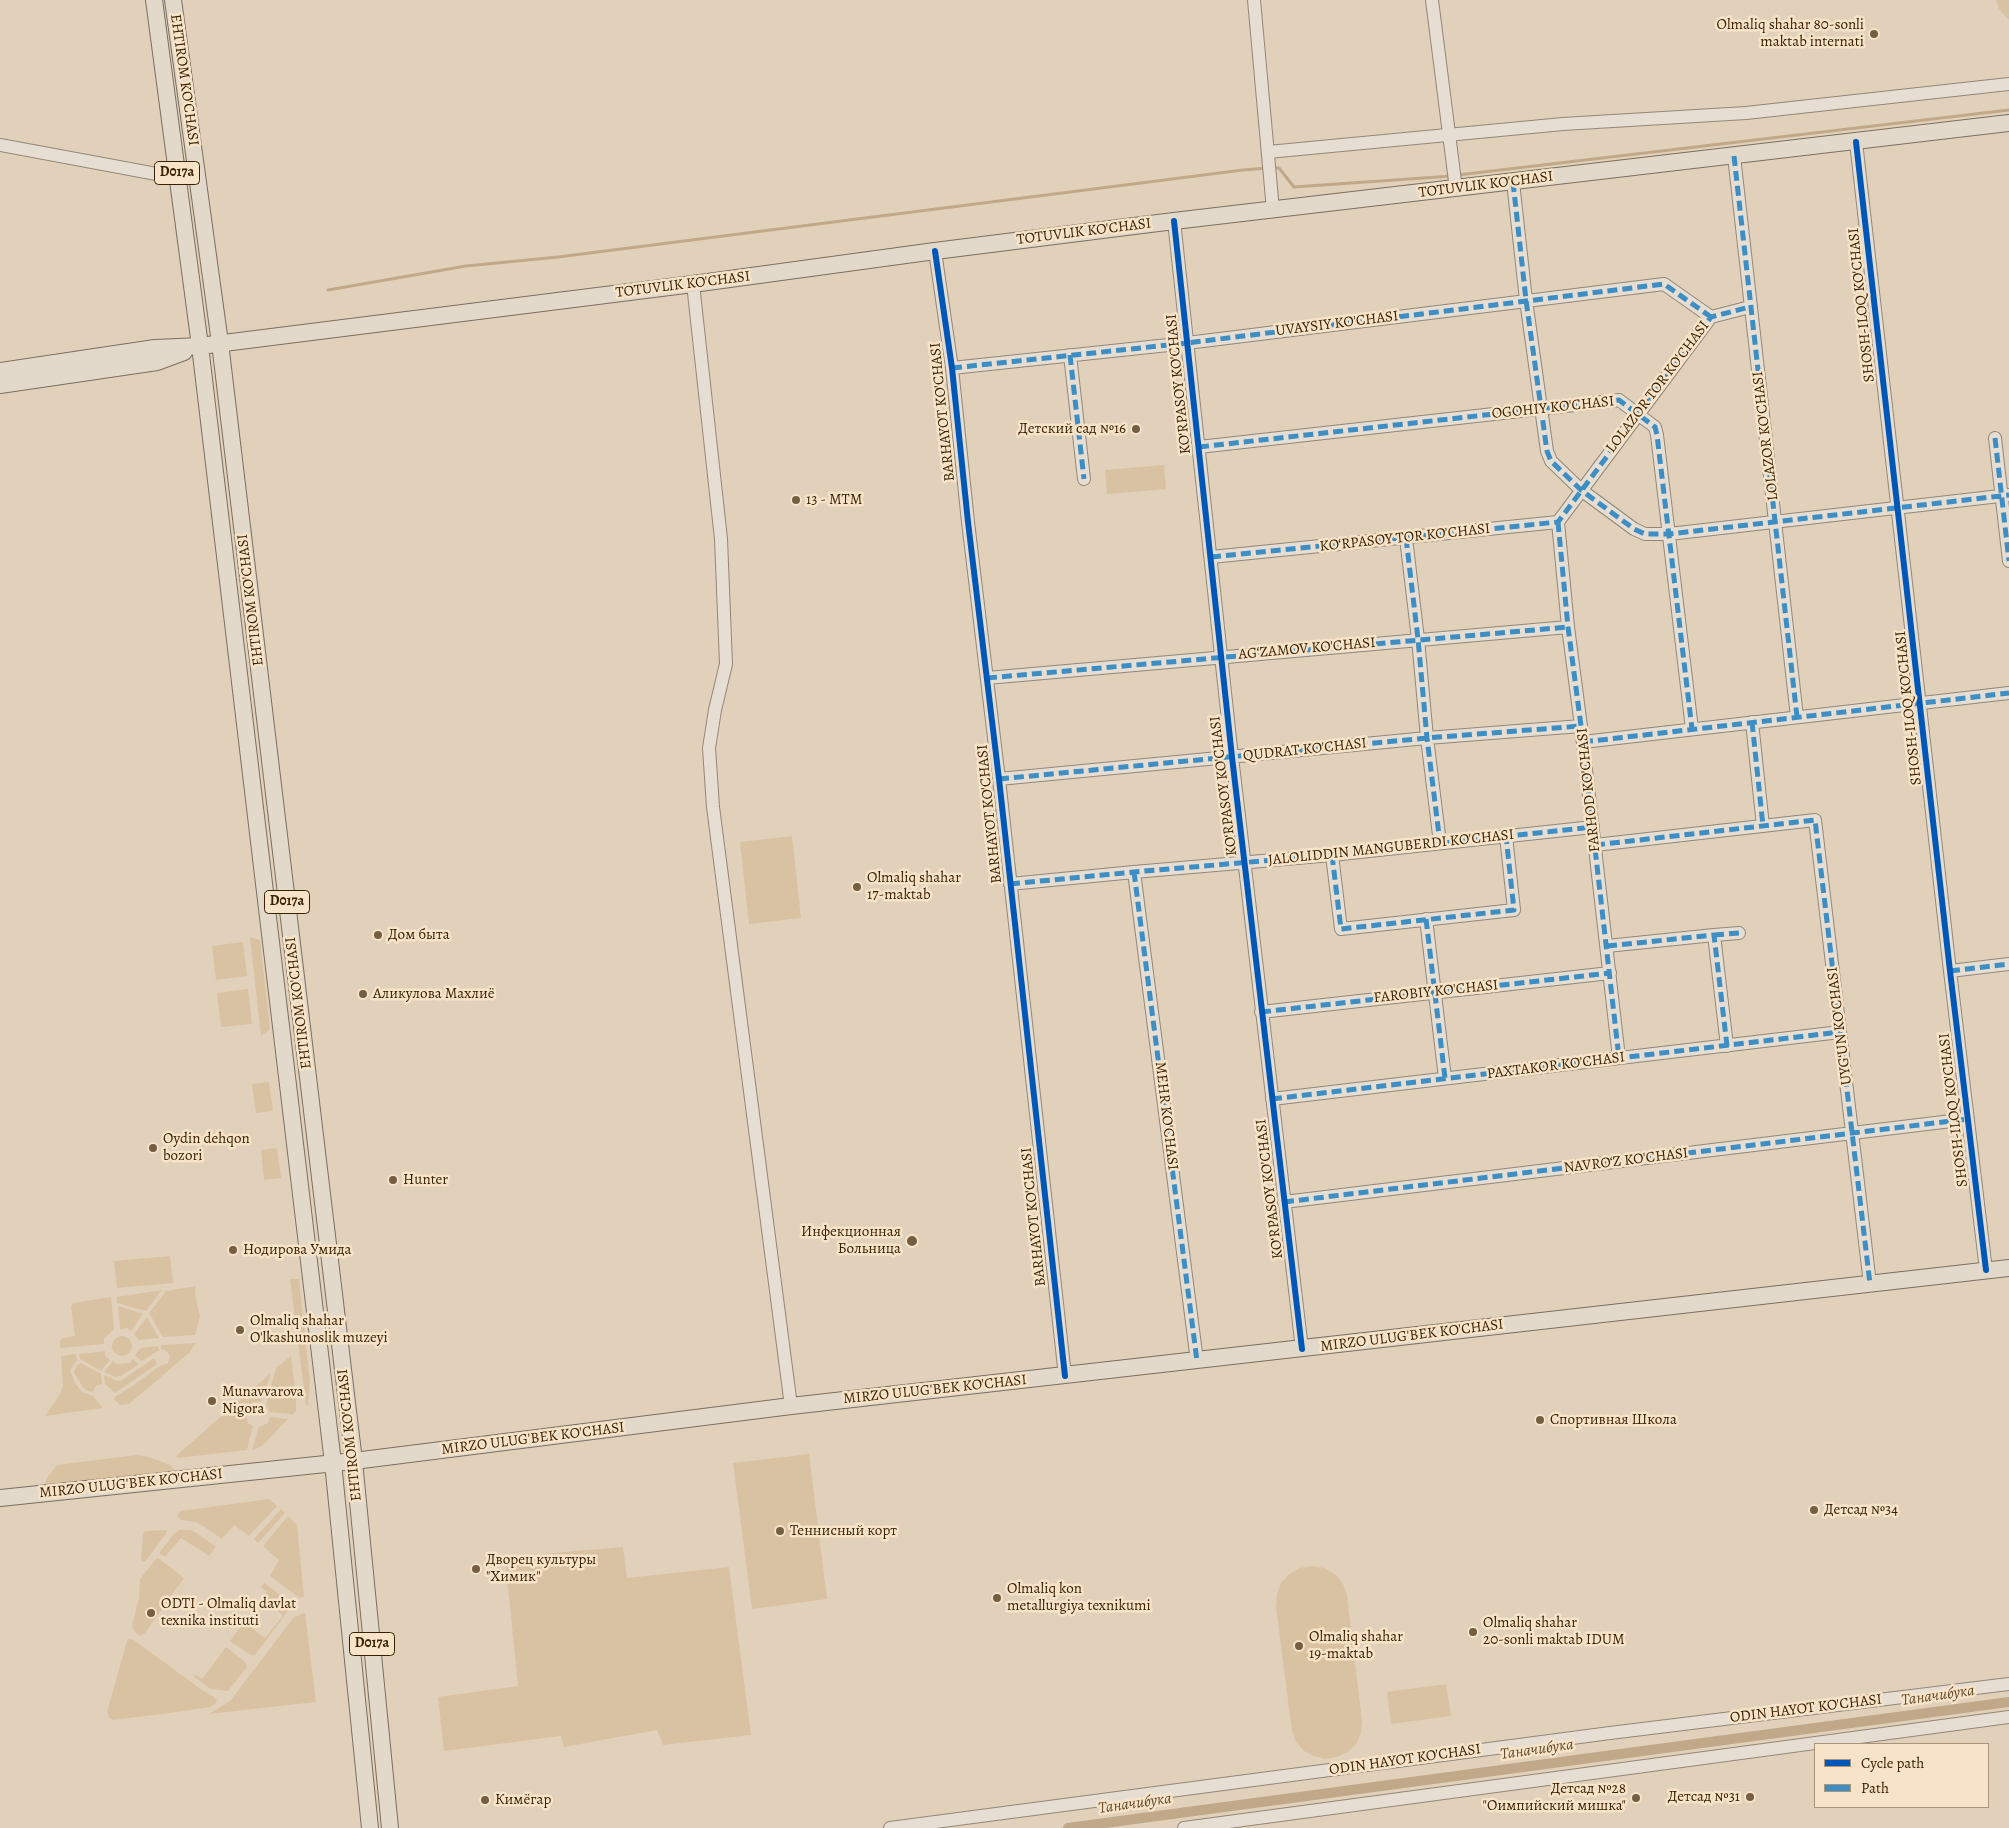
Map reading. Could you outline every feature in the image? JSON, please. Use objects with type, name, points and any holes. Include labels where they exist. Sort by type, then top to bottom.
[{"type":"main road","name":"EHTIROM KO'CHASI","points":[[154,0],[200,346],[333,1463],[370,1828]]},
{"type":"main road","name":"EHTIROM KO'CHASI","points":[[173,0],[220,343],[354,1461],[390,1828]]},
{"type":"main road","name":"TOTUVLIK KO'CHASI","points":[[200,346],[693,284],[935,251],[1273,210],[1456,185],[1513,182],[2009,123]]},
{"type":"main road","points":[[0,371],[155,348],[200,346]]},
{"type":"main road","points":[[0,385],[158,362],[200,346]]},
{"type":"main road","name":"MIRZO ULUG'BEK KO'CHASI","points":[[0,1498],[354,1461],[792,1406],[2009,1268]]},
{"type":"street","points":[[1254,0],[1273,210]]},
{"type":"street","points":[[1432,0],[1456,185]]},
{"type":"street","points":[[1268,155],[1563,124],[1746,113],[2009,84]]},
{"type":"street","name":"SHOSH-ILOQ KO'CHASI","points":[[1856,142],[1950,972],[1986,1270]]},
{"type":"street","points":[[0,145],[178,178]]},
{"type":"street","name":"LOLAZOR KO'CHASI","points":[[1734,156],[1797,717]]},
{"type":"street","points":[[1513,182],[1526,300],[1546,450],[1551,461],[1582,490],[1634,529],[1645,534],[1669,534],[2005,496]]},
{"type":"street","name":"KO‘RPASOY KO'CHASI","points":[[1174,221],[1232,758],[1302,1349]]},
{"type":"street","name":"BARHAYOT KO'CHASI","points":[[935,251],[952,368],[1064,1376]]},
{"type":"street","points":[[693,284],[721,539],[726,664],[715,710],[709,748],[713,807],[792,1406]]},
{"type":"street","name":"UVAYSIY KO'CHASI","points":[[952,368],[1187,343],[1664,284],[1711,317]]},
{"type":"street","name":"LOLAZOR TOR KO'CHASI","points":[[1582,490],[1711,317],[1750,307]]},
{"type":"street","points":[[1070,356],[1084,479]]},
{"type":"street","name":"OGOHIY KO'CHASI","points":[[1199,447],[1619,400],[1655,427],[1658,435],[1692,729]]},
{"type":"street","points":[[1995,438],[2005,496],[2009,561]]},
{"type":"street","points":[[1558,522],[1582,490]]},
{"type":"street","name":"KO‘RPASOY TOR KO'CHASI","points":[[1211,557],[1558,522]]},
{"type":"street","name":"FARHOD KO'CHASI","points":[[1558,522],[1568,626],[1620,1058]]},
{"type":"street","points":[[1406,538],[1440,843]]},
{"type":"street","name":"AG‘ZAMOV KO'CHASI","points":[[987,678],[1568,626]]},
{"type":"street","points":[[1583,742],[2009,694]]},
{"type":"street","points":[[1752,722],[1764,826]]},
{"type":"street","name":"QUDRAT KO'CHASI","points":[[999,779],[1427,738],[1581,726]]},
{"type":"street","name":"UYG‘UN KO'CHASI","points":[[1595,845],[1816,820],[1870,1284]]},
{"type":"street","name":"JALOLIDDIN MANGUBERDI KO'CHASI","points":[[1010,884],[1332,855],[1593,827]]},
{"type":"street","points":[[1332,855],[1341,929],[1514,910],[1506,836]]},
{"type":"street","name":"MEHR KO'CHASI","points":[[1134,872],[1197,1361]]},
{"type":"street","points":[[1426,919],[1445,1078]]},
{"type":"street","points":[[1607,946],[1739,933]]},
{"type":"street","points":[[1714,935],[1727,1046]]},
{"type":"street","points":[[1950,972],[2009,964]]},
{"type":"street","name":"FAROBIY KO'CHASI","points":[[1261,1012],[1610,973]]},
{"type":"street","name":"PAXTAKOR KO'CHASI","points":[[1272,1099],[1840,1032]]},
{"type":"street","name":"NAVRO‘Z KO'CHASI","points":[[1284,1202],[1968,1119]]},
{"type":"street","name":"ODIN HAYOT KO'CHASI","points":[[890,1828],[1610,1732],[2009,1684]]},
{"type":"street","points":[[1816,1743],[2009,1717]]},
{"type":"street","points":[[1184,1828],[1814,1743]]},
{"type":"shaded area","points":[[1996,0],[2009,0],[2009,20],[1999,9]]},
{"type":"shaded area","points":[[1164,465],[1166,489],[1107,494],[1105,470]]},
{"type":"shaded area","points":[[792,836],[801,918],[749,924],[740,842]]},
{"type":"shaded area","points":[[250,937],[260,940],[270,1029],[261,1036]]},
{"type":"shaded area","points":[[243,942],[247,976],[216,980],[212,946]]},
{"type":"shaded area","points":[[248,989],[252,1024],[221,1027],[217,993]]},
{"type":"shaded area","points":[[269,1082],[273,1111],[256,1113],[252,1084]]},
{"type":"shaded area","points":[[277,1148],[281,1178],[264,1180],[261,1150]]},
{"type":"shaded area","points":[[170,1256],[173,1283],[117,1288],[114,1261]]},
{"type":"shaded area","points":[[290,1279],[299,1279],[310,1382],[308,1405],[306,1405]]},
{"type":"shaded area","points":[[196,1286],[195,1293],[200,1317],[195,1335],[163,1337],[149,1313],[166,1291]]},
{"type":"shaded area","points":[[162,1290],[146,1311],[117,1303],[117,1297]]},
{"type":"shaded area","points":[[111,1297],[114,1329],[104,1339],[104,1344],[60,1348],[60,1341],[63,1338],[75,1336],[71,1307],[73,1303]]},
{"type":"shaded area","points":[[118,1306],[143,1314],[131,1331],[127,1328],[120,1329]]},
{"type":"shaded area","points":[[147,1317],[159,1338],[138,1340],[134,1334]]},
{"type":"shaded area","points":[[122,1336],[129,1339],[132,1346],[129,1353],[122,1356],[115,1353],[112,1346],[115,1339]]},
{"type":"shaded area","points":[[196,1343],[189,1353],[129,1404],[120,1405],[114,1399],[160,1366],[168,1363],[170,1355],[161,1349],[161,1345]]},
{"type":"shaded area","points":[[158,1346],[159,1350],[142,1361],[135,1356],[140,1348]]},
{"type":"shaded area","points":[[105,1351],[105,1356],[110,1360],[101,1371],[80,1359],[79,1354]]},
{"type":"shaded area","points":[[76,1354],[77,1360],[70,1370],[75,1383],[82,1392],[93,1396],[103,1408],[45,1416],[60,1394],[63,1385],[61,1356]]},
{"type":"shaded area","points":[[291,1356],[296,1411],[293,1414],[270,1412],[266,1404],[276,1368]]},
{"type":"shaded area","points":[[154,1358],[157,1364],[115,1393],[105,1384],[104,1375],[117,1381],[122,1380]]},
{"type":"shaded area","points":[[133,1359],[139,1364],[121,1376],[116,1377],[104,1372],[113,1361],[117,1364],[130,1363]]},
{"type":"shaded area","points":[[81,1363],[101,1374],[102,1384],[96,1386],[93,1392],[83,1387],[74,1373],[76,1366]]},
{"type":"shaded area","points":[[271,1373],[261,1402],[253,1402],[245,1410],[231,1408]]},
{"type":"shaded area","points":[[226,1412],[245,1414],[248,1423],[253,1426],[247,1450],[178,1458],[176,1456]]},
{"type":"shaded area","points":[[270,1417],[288,1419],[262,1446],[252,1450],[259,1427],[268,1423]]},
{"type":"shaded area","name":"Теннисный корт","points":[[809,1454],[827,1599],[752,1609],[733,1463]]},
{"type":"shaded area","points":[[137,1455],[149,1457],[170,1465],[176,1471],[44,1487],[46,1479],[57,1465]]},
{"type":"shaded area","points":[[269,1499],[277,1506],[249,1536],[234,1525],[222,1539],[203,1526],[195,1522],[181,1520],[177,1516],[181,1511]]},
{"type":"shaded area","points":[[281,1509],[285,1513],[258,1543],[254,1539]]},
{"type":"shaded area","points":[[288,1516],[297,1525],[304,1597],[300,1598],[270,1576],[279,1560],[263,1546]]},
{"type":"shaded area","points":[[166,1530],[167,1532],[145,1562],[141,1560],[143,1534],[145,1531]]},
{"type":"shaded area","points":[[179,1530],[191,1530],[216,1547],[209,1556],[181,1538],[165,1557],[160,1554]]},
{"type":"shaded area","points":[[623,1547],[627,1578],[729,1567],[751,1735],[663,1745],[657,1730],[564,1747],[561,1736],[444,1751],[438,1697],[518,1686],[505,1557]]},
{"type":"shaded area","points":[[158,1558],[184,1578],[145,1633],[140,1636],[132,1626],[139,1598],[140,1579]]},
{"type":"shaded area","points":[[1312,1566],[1324,1568],[1335,1574],[1343,1584],[1347,1595],[1362,1721],[1361,1733],[1356,1744],[1348,1752],[1337,1757],[1325,1759],[1304,1751],[1296,1742],[1292,1731],[1276,1607],[1277,1594],[1281,1583],[1289,1574],[1300,1568]]},
{"type":"shaded area","points":[[264,1583],[287,1600],[288,1611],[255,1655],[251,1655],[230,1641],[244,1622],[265,1638],[283,1616],[279,1610],[263,1597],[267,1592],[261,1587]]},
{"type":"shaded area","points":[[305,1613],[316,1702],[209,1714],[230,1701],[294,1617]]},
{"type":"shaded area","points":[[129,1639],[134,1640],[214,1697],[217,1700],[215,1704],[210,1707],[170,1713],[113,1720],[109,1718],[107,1712]]},
{"type":"shaded area","points":[[226,1647],[245,1662],[247,1667],[228,1691],[211,1689],[194,1677],[195,1674],[202,1679]]},
{"type":"shaded area","points":[[1446,1684],[1451,1716],[1391,1724],[1387,1692]]},
{"type":"waterway","points":[[1458,175],[2009,110]]},
{"type":"waterway","points":[[328,290],[466,266],[558,257],[1267,168]]},
{"type":"waterway","points":[[1273,168],[1279,168],[1294,187],[1452,176]]},
{"type":"waterway","name":"Таначибука","points":[[1068,1828],[2009,1702]]},
{"type":"marked path","points":[[1734,156],[1797,717]]},
{"type":"marked path","points":[[1513,182],[1526,300],[1547,451],[1551,461],[1581,490],[1634,529],[1645,534],[1669,534],[2009,495]]},
{"type":"marked path","points":[[952,368],[1187,343],[1664,284],[1711,317]]},
{"type":"marked path","points":[[1211,557],[1558,522],[1711,317],[1750,307]]},
{"type":"marked path","points":[[1070,355],[1084,479]]},
{"type":"marked path","points":[[1199,447],[1619,400],[1655,427],[1657,435],[1692,729]]},
{"type":"marked path","points":[[1995,438],[2009,561]]},
{"type":"marked path","points":[[1558,522],[1568,627],[1619,1058]]},
{"type":"marked path","points":[[1406,538],[1440,843]]},
{"type":"marked path","points":[[987,678],[1568,627]]},
{"type":"marked path","points":[[1583,742],[2009,693]]},
{"type":"marked path","points":[[1752,722],[1763,826]]},
{"type":"marked path","points":[[999,779],[1427,738],[1581,726]]},
{"type":"marked path","points":[[1595,845],[1815,820],[1870,1284]]},
{"type":"marked path","points":[[1010,884],[1332,855],[1593,827]]},
{"type":"marked path","points":[[1332,855],[1341,929],[1514,910],[1506,836]]},
{"type":"marked path","points":[[1134,872],[1197,1361]]},
{"type":"marked path","points":[[1426,919],[1445,1078]]},
{"type":"marked path","points":[[1714,935],[1739,933]]},
{"type":"marked path","points":[[1607,946],[1714,935],[1727,1046]]},
{"type":"marked path","points":[[1950,971],[2009,964]]},
{"type":"marked path","points":[[1261,1012],[1610,973]]},
{"type":"marked path","points":[[1272,1099],[1840,1032]]},
{"type":"marked path","points":[[1284,1202],[1968,1119]]},
{"type":"cycle path","points":[[1856,142],[1950,971],[1986,1270]]},
{"type":"cycle path","points":[[1174,221],[1232,757],[1302,1349]]},
{"type":"cycle path","points":[[935,251],[952,368],[1065,1376]]},
{"type":"place","name":"Olmaliq shahar 80-sonli maktab internati","points":[[1874,34]]},
{"type":"place","name":"Детский сад №16","points":[[1136,429]]},
{"type":"place","name":"13 - MTM","points":[[796,500]]},
{"type":"place","name":"Olmaliq shahar 17-maktab","points":[[857,887]]},
{"type":"place","name":"Дом быта","points":[[378,935]]},
{"type":"place","name":"Аликулова Махлиё","points":[[363,994]]},
{"type":"place","name":"Oydin dehqon bozori","points":[[153,1148]]},
{"type":"place","name":"Hunter","points":[[393,1180]]},
{"type":"place","name":"Инфекционная Больница","points":[[912,1241]]},
{"type":"place","name":"Нодирова Умида","points":[[233,1250]]},
{"type":"place","name":"Olmaliq shahar O'lkashunoslik muzeyi","points":[[240,1330]]},
{"type":"place","name":"Munavvarova Nigora","points":[[212,1401]]},
{"type":"place","name":"Спортивная Школа","points":[[1540,1420]]},
{"type":"place","name":"Детсад №34","points":[[1814,1510]]},
{"type":"place","name":"Теннисный корт","points":[[780,1531]]},
{"type":"place","name":"Дворец культуры \"Химик\"","points":[[476,1569]]},
{"type":"place","name":"Olmaliq kon metallurgiya texnikumi","points":[[997,1598]]},
{"type":"place","name":"ODTI - Olmaliq davlat texnika instituti","points":[[151,1613]]},
{"type":"place","name":"Olmaliq shahar 20-sonli maktab IDUM","points":[[1473,1632]]},
{"type":"place","name":"Olmaliq shahar 19-maktab","points":[[1299,1646]]},
{"type":"place","name":"Детсад №31","points":[[1750,1797]]},
{"type":"place","name":"Детсад №28 \"Оимпийский мишка\"","points":[[1636,1798]]},
{"type":"place","name":"Кимёгар","points":[[485,1800]]}]
